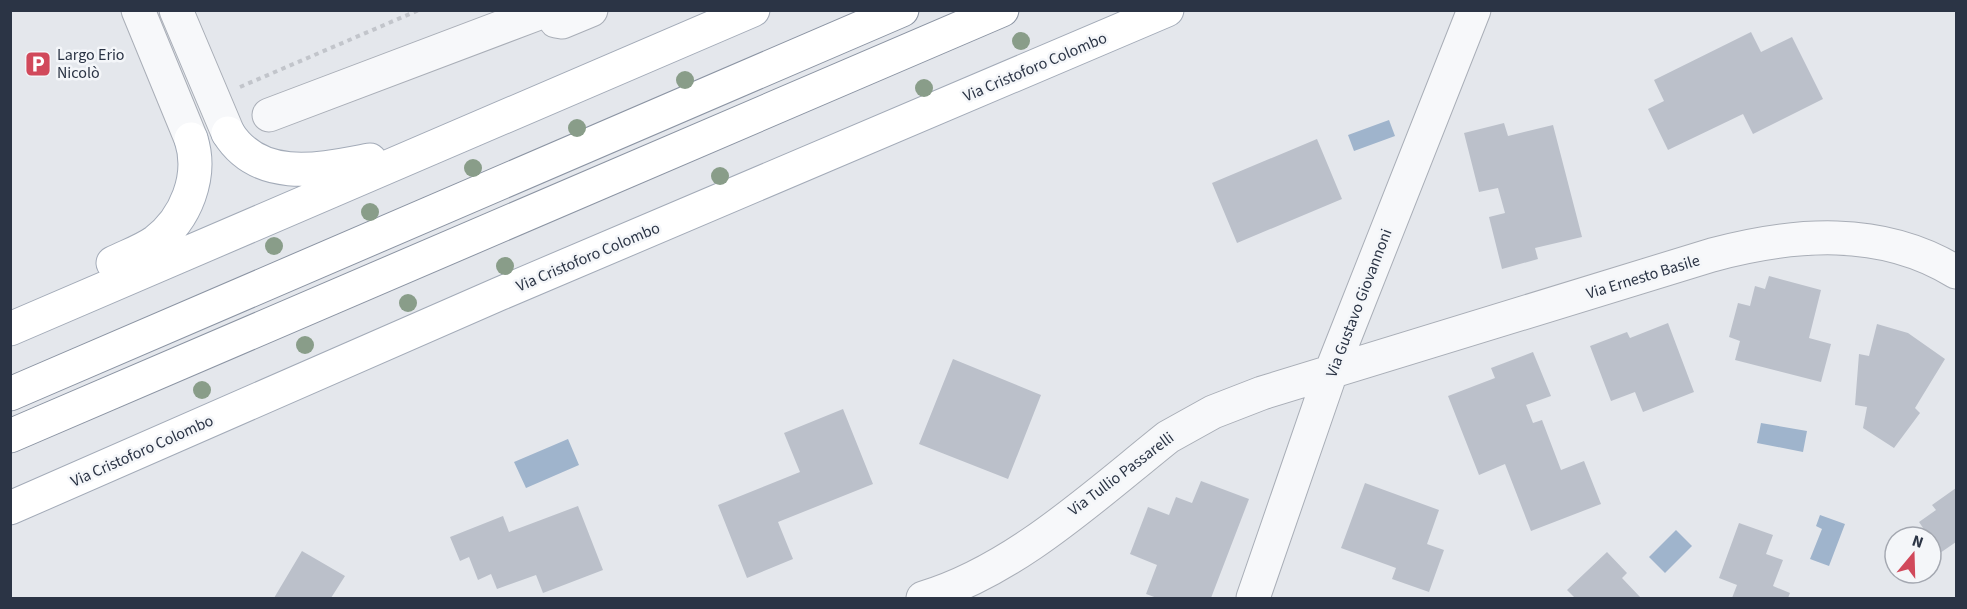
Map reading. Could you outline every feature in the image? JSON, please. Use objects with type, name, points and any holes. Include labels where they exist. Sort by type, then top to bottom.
[{"type":"main road","points":[[10,329],[753,10]]},
{"type":"main road","points":[[10,394],[902,10]]},
{"type":"main road","points":[[10,436],[1002,10]]},
{"type":"main road","name":"Via Cristoforo Colombo","points":[[10,508],[500,294],[1167,10]]},
{"type":"main road","points":[[228,133],[242,149],[258,160],[298,170],[319,169],[437,146]]},
{"type":"main road","points":[[10,319],[69,284],[142,249],[167,231],[181,213],[192,185],[195,159],[191,139]]},
{"type":"street","points":[[138,10],[191,139]]},
{"type":"street","points":[[176,10],[228,133]]},
{"type":"street","points":[[268,115],[549,10],[556,21],[562,22],[591,10]]},
{"type":"street","name":"Via Gustavo Giovannoni","points":[[1253,598],[1332,372],[1474,10]]},
{"type":"street","name":"Via Ernesto Basile","points":[[1332,372],[1712,255],[1778,239],[1845,238],[1880,243],[1915,251],[1956,272]]},
{"type":"street","name":"Via Tullio Passarelli","points":[[923,598],[972,579],[1012,556],[1168,437],[1189,424],[1262,393],[1332,372]]},
{"type":"path","points":[[233,79],[238,88],[419,10]]},
{"type":"water","points":[[1389,120],[1395,136],[1354,151],[1348,135]]},
{"type":"water","points":[[1761,423],[1807,431],[1803,452],[1757,443]]},
{"type":"water","points":[[568,439],[579,465],[526,488],[514,462]]},
{"type":"water","points":[[1820,515],[1845,524],[1829,566],[1810,559],[1822,529],[1816,526]]},
{"type":"water","points":[[1676,530],[1692,546],[1665,573],[1649,557]]},
{"type":"building","points":[[1751,32],[1761,52],[1792,37],[1823,99],[1753,134],[1743,114],[1668,150],[1648,109],[1664,101],[1654,80]]},
{"type":"building","points":[[1504,123],[1508,136],[1553,125],[1582,237],[1535,248],[1538,259],[1502,269],[1489,217],[1505,213],[1498,188],[1479,192],[1464,133]]},
{"type":"building","points":[[1317,139],[1342,199],[1237,243],[1212,183]]},
{"type":"building","points":[[1769,276],[1821,290],[1809,338],[1831,344],[1821,382],[1735,360],[1740,341],[1729,337],[1738,303],[1750,306],[1755,286],[1765,289]]},
{"type":"building","points":[[1668,323],[1694,392],[1643,412],[1635,392],[1611,401],[1590,346],[1627,332],[1630,338]]},
{"type":"building","points":[[1877,324],[1908,333],[1945,359],[1915,408],[1920,413],[1894,448],[1863,428],[1867,407],[1855,405],[1859,354],[1869,356]]},
{"type":"building","points":[[1533,352],[1551,396],[1526,405],[1533,423],[1542,420],[1561,470],[1584,461],[1601,504],[1531,531],[1505,464],[1479,475],[1448,396],[1495,378],[1491,368]]},
{"type":"building","points":[[953,359],[1041,395],[1008,479],[919,444]]},
{"type":"building","points":[[843,409],[873,484],[778,522],[793,559],[747,578],[718,505],[800,472],[784,433]]},
{"type":"building","points":[[1201,481],[1249,499],[1211,598],[1157,598],[1146,594],[1157,565],[1130,554],[1148,507],[1169,515],[1176,497],[1192,503]]},
{"type":"building","points":[[1365,483],[1439,510],[1427,544],[1444,550],[1429,592],[1392,579],[1396,568],[1341,548]]},
{"type":"building","points":[[1956,488],[1956,542],[1943,551],[1943,525],[1921,525],[1919,522],[1936,510],[1932,505]]},
{"type":"building","points":[[578,506],[603,570],[543,593],[536,575],[497,589],[491,574],[478,580],[469,557],[460,561],[450,537],[503,516],[509,532]]},
{"type":"building","points":[[1739,523],[1773,535],[1766,554],[1783,560],[1773,586],[1790,593],[1788,598],[1732,598],[1737,585],[1719,578]]},
{"type":"building","points":[[302,551],[345,576],[331,598],[274,598]]},
{"type":"building","points":[[1607,552],[1627,573],[1622,578],[1641,598],[1575,598],[1567,590]]},
{"type":"place","name":"Largo Erio Nicolò","points":[[38,64]]}]
